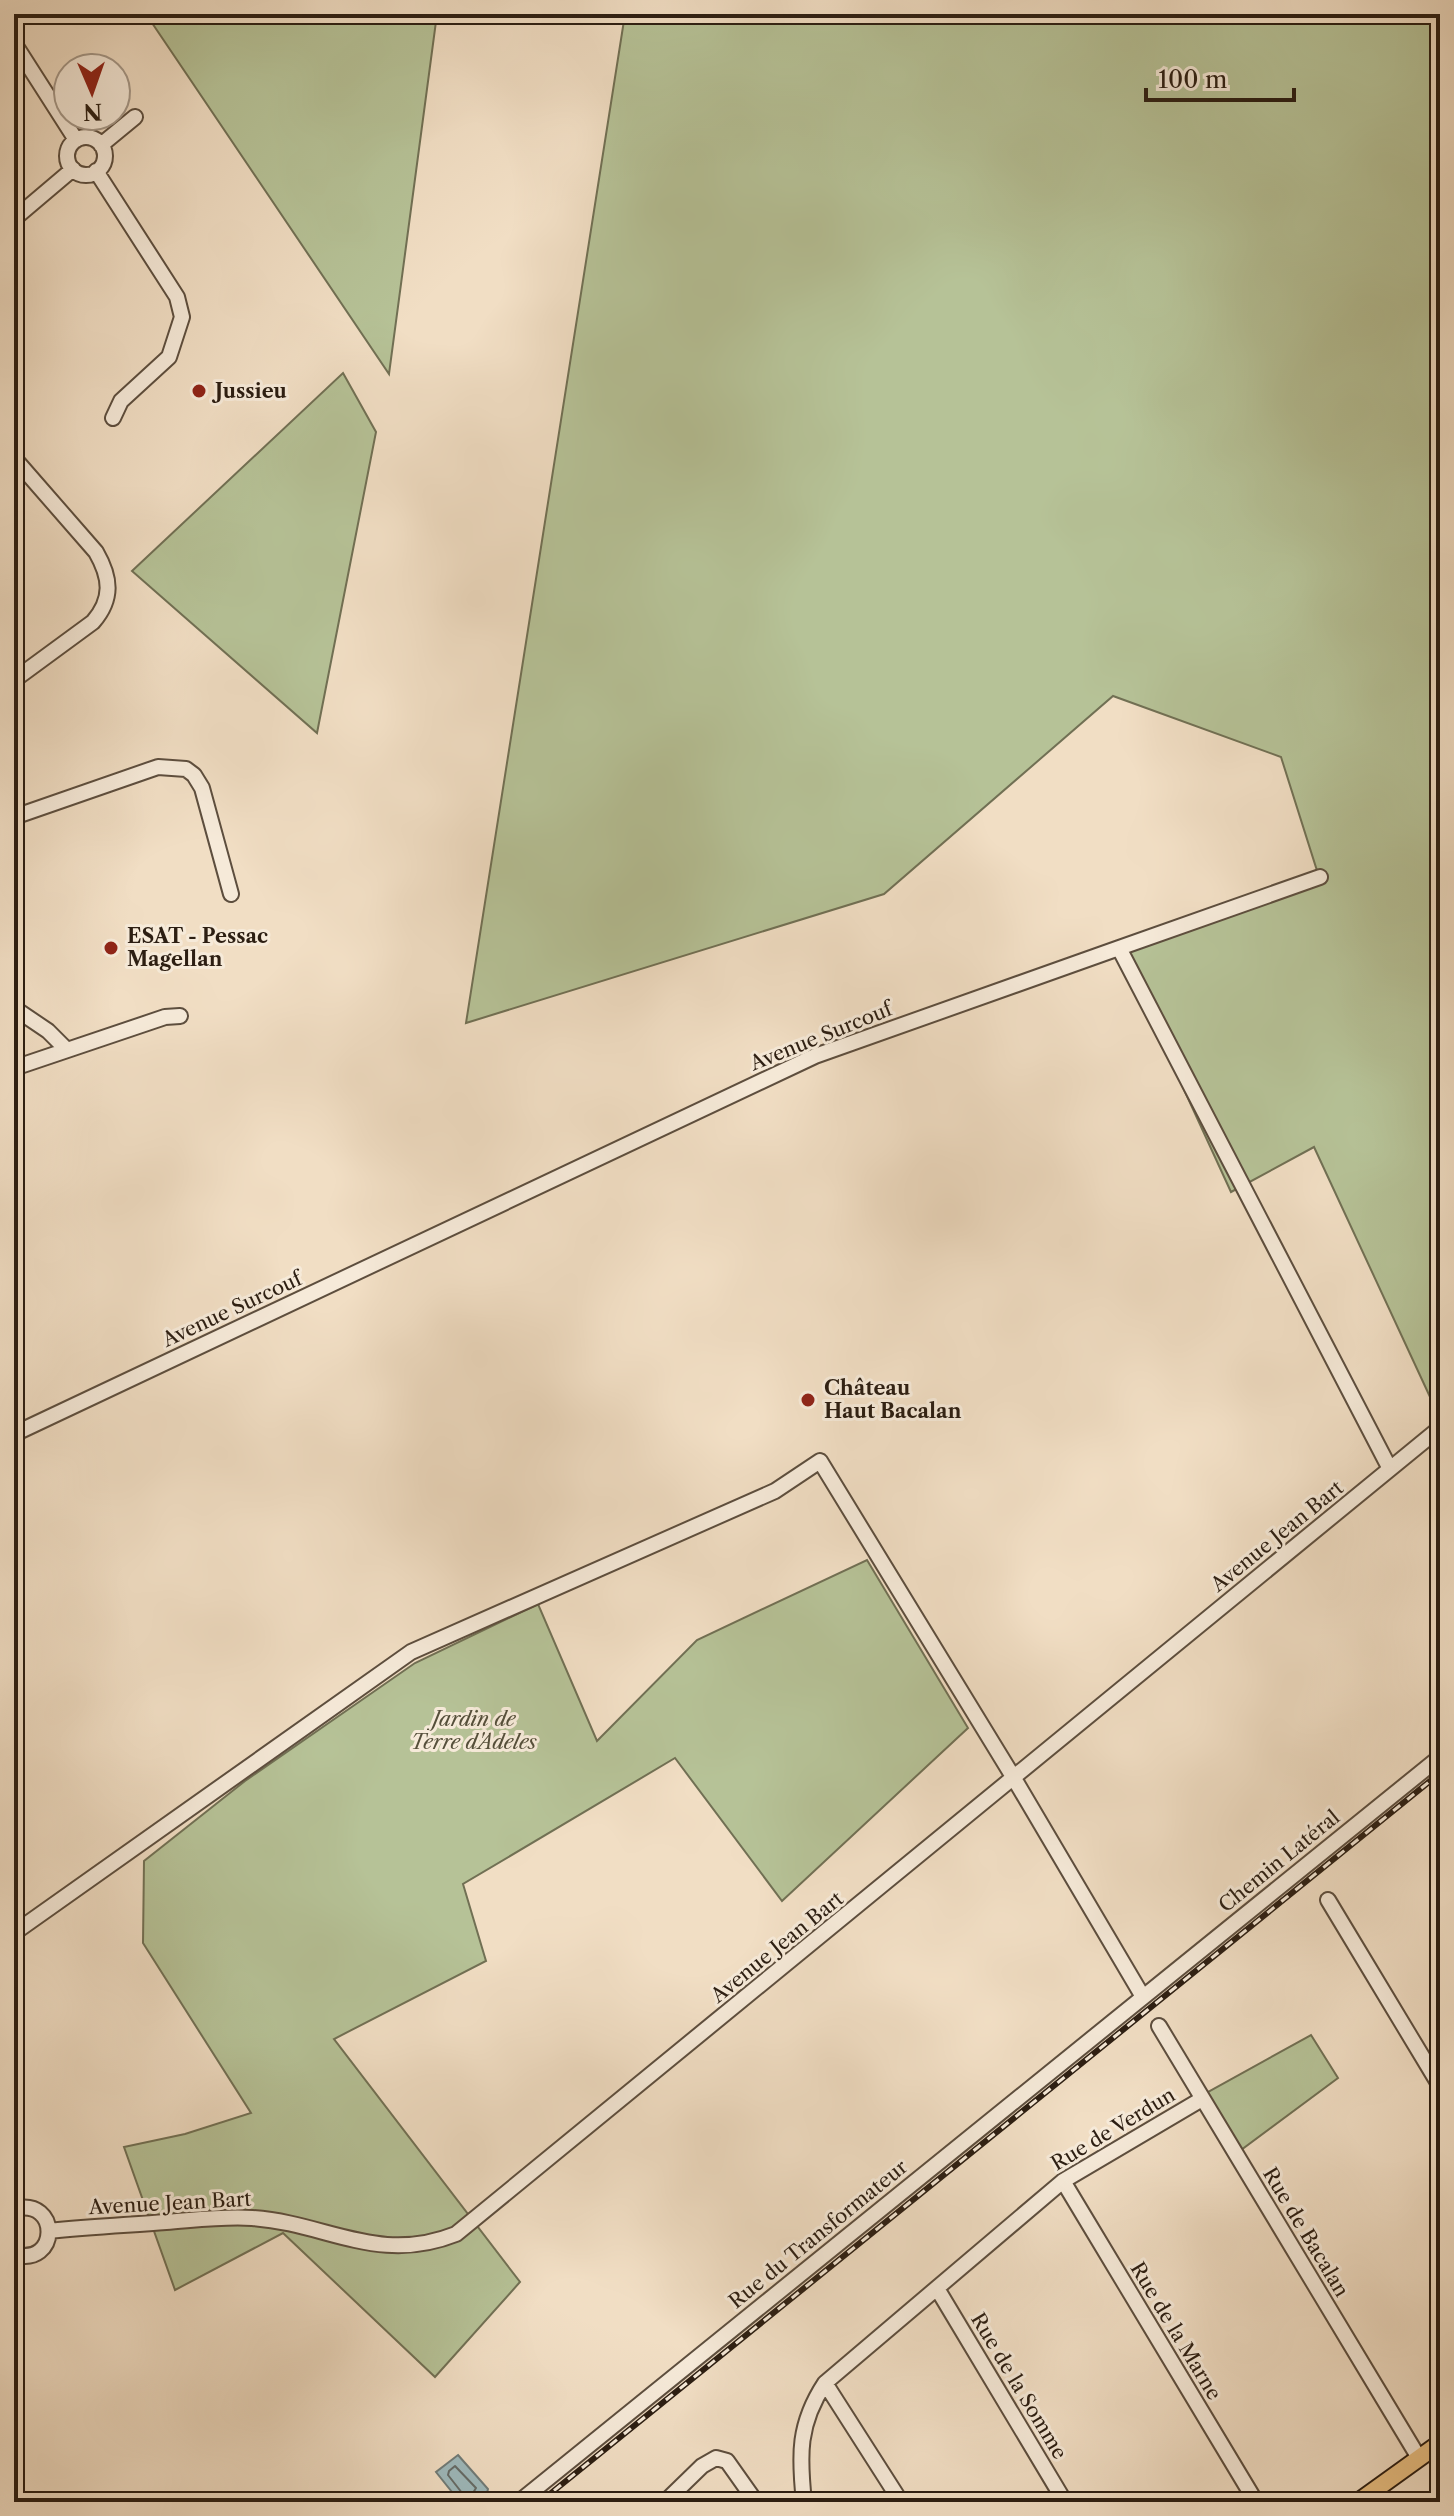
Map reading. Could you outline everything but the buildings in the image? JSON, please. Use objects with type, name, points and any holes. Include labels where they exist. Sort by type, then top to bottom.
[{"type":"main road","points":[[1358,2502],[1440,2443]]},
{"type":"street","points":[[14,43],[76,140]]},
{"type":"street","points":[[101,145],[135,117]]},
{"type":"street","points":[[87,137],[101,145],[103,162],[96,171],[84,174],[73,169],[67,153],[76,140],[87,137]]},
{"type":"street","points":[[14,219],[73,169]]},
{"type":"street","points":[[96,171],[177,297],[182,317],[165,363],[121,401],[113,418]]},
{"type":"street","points":[[14,458],[96,552],[109,585],[102,610],[93,622],[14,680]]},
{"type":"street","points":[[14,817],[158,767],[186,769],[202,788],[231,894]]},
{"type":"street","name":"Avenue Surcouf","points":[[14,1434],[815,1056],[1320,877]]},
{"type":"street","points":[[1119,948],[1390,1469]]},
{"type":"street","points":[[14,1008],[48,1031],[67,1050]]},
{"type":"street","points":[[14,1068],[165,1017],[180,1016]]},
{"type":"street","name":"Avenue Jean Bart","points":[[49,2231],[247,2217],[286,2222],[383,2246],[421,2245],[456,2234],[1440,1428]]},
{"type":"street","points":[[14,1933],[411,1652],[775,1491],[820,1461],[1014,1778],[1143,1997]]},
{"type":"street","name":"Chemin Latéral","points":[[1143,1997],[1440,1757]]},
{"type":"street","points":[[1328,1900],[1440,2086]]},
{"type":"street","name":"Rue du Transformateur","points":[[519,2502],[1143,1997]]},
{"type":"street","name":"Rue de Bacalan","points":[[1159,2026],[1419,2458]]},
{"type":"street","name":"Rue de Verdun","points":[[825,2383],[1063,2181],[1202,2099]]},
{"type":"street","name":"Rue de la Marne","points":[[1063,2181],[1256,2502]]},
{"type":"street","points":[[14,2209],[37,2211],[47,2223],[49,2231],[40,2252],[15,2259]]},
{"type":"street","name":"Rue de la Somme","points":[[938,2290],[1065,2502]]},
{"type":"street","points":[[804,2502],[800,2473],[803,2432],[814,2400],[825,2383],[901,2502]]},
{"type":"street","points":[[665,2502],[702,2466],[716,2458],[727,2461],[756,2502]]},
{"type":"green space","points":[[146,14],[437,14],[389,374]]},
{"type":"green space","points":[[625,14],[1440,14],[1440,1391],[1431,1399],[1314,1147],[1231,1192],[1119,948],[1319,877],[1281,757],[1113,696],[884,894],[466,1023]]},
{"type":"green space","points":[[343,373],[376,432],[317,733],[132,571]]},
{"type":"green space","name":"Jardin de Terre d'Adeles","points":[[867,1560],[968,1728],[782,1901],[675,1758],[463,1884],[486,1961],[334,2039],[520,2282],[435,2377],[283,2233],[175,2290],[124,2147],[185,2134],[251,2113],[143,1943],[144,1861],[245,1781],[415,1663],[538,1604],[597,1741],[697,1640]]},
{"type":"green space","points":[[1311,2035],[1338,2078],[1241,2150],[1206,2093]]},
{"type":"water","points":[[458,2455],[488,2489],[476,2502],[460,2502],[436,2472]]},
{"type":"railway","points":[[540,2502],[1440,1773]]},
{"type":"place","name":"Jussieu","points":[[199,391]]},
{"type":"place","name":"ESAT - Pessac Magellan","points":[[111,948]]},
{"type":"place","name":"Château Haut Bacalan","points":[[808,1400]]}]
